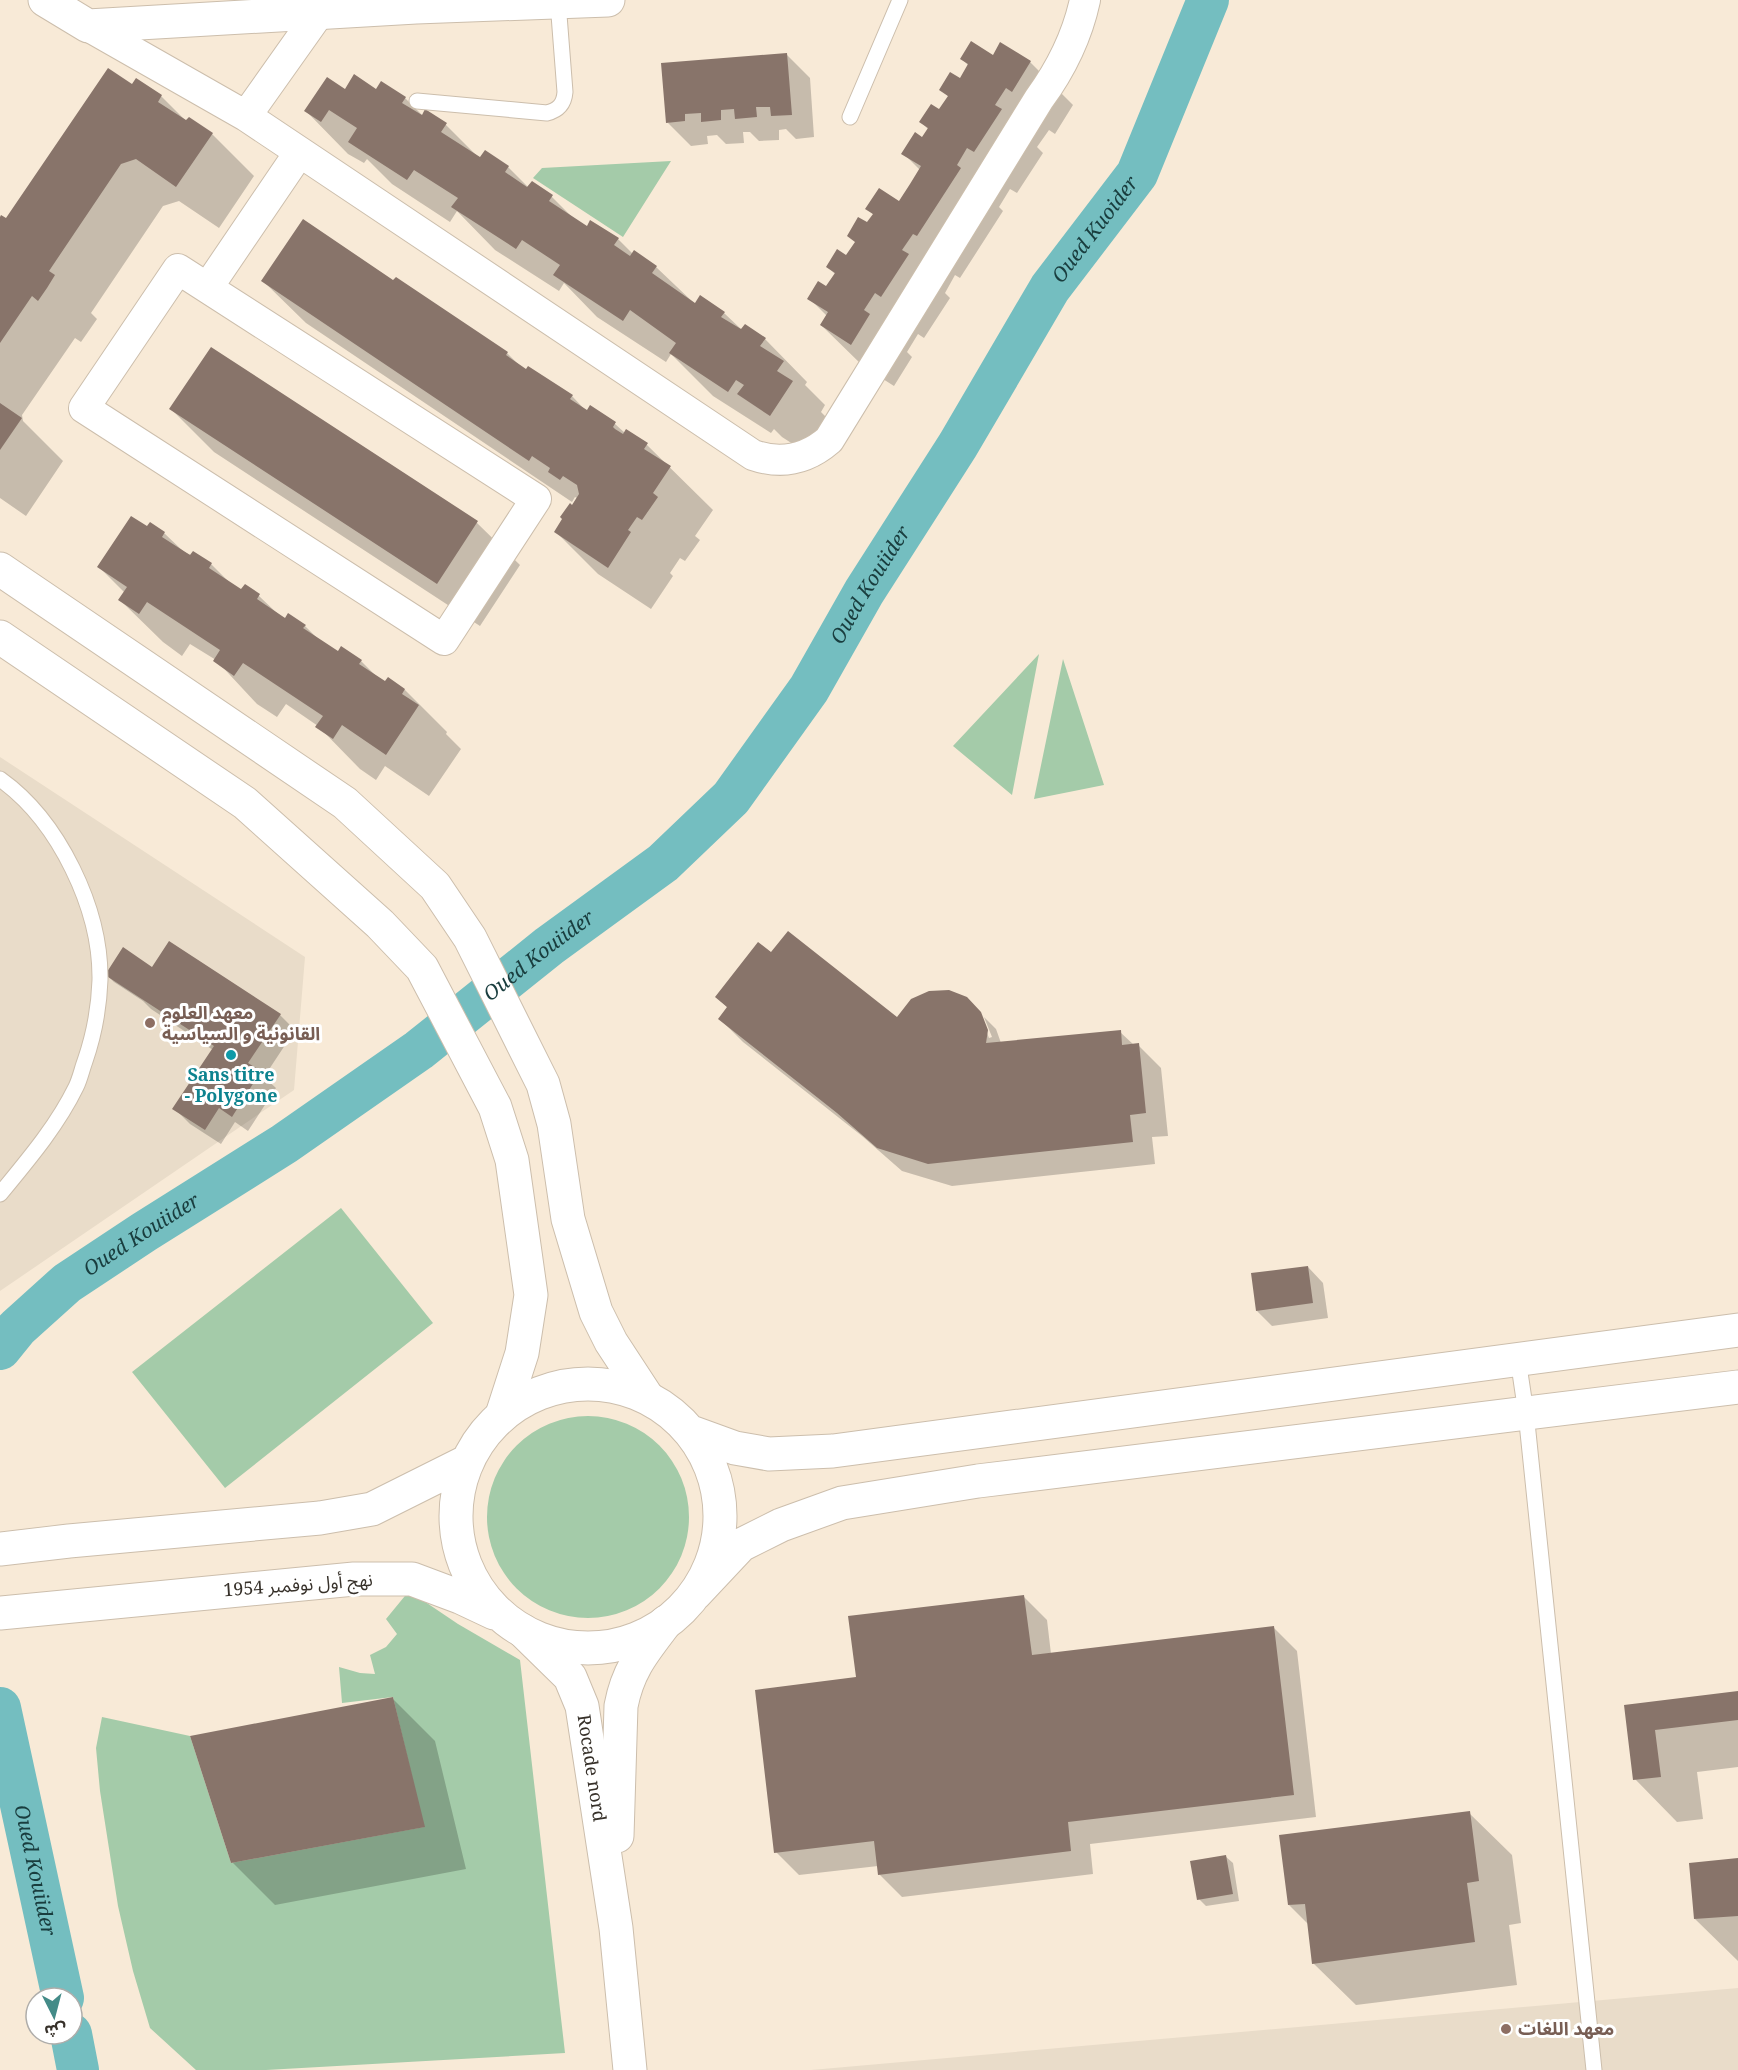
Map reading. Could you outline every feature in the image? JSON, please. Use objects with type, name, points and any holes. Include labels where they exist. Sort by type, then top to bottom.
[{"type":"main road","points":[[45,0],[88,26],[319,13],[416,4],[608,0]]},
{"type":"main road","points":[[0,568],[345,803],[435,886],[470,938],[543,1084],[554,1124],[568,1219],[596,1311],[611,1342],[648,1396]]},
{"type":"main road","points":[[0,637],[245,803],[380,924],[422,968],[495,1107],[513,1160],[531,1295],[522,1353],[502,1414]]},
{"type":"main road","points":[[692,1431],[735,1448],[769,1454],[833,1451],[1738,1330]]},
{"type":"main road","points":[[502,1414],[566,1385],[608,1384],[648,1396],[664,1406],[692,1431],[710,1461],[720,1495],[721,1530],[712,1564],[695,1594]]},
{"type":"main road","points":[[666,1622],[741,1545],[781,1525],[842,1503],[978,1481],[1738,1387]]},
{"type":"main road","name":"Rocade nord","points":[[502,1414],[481,1436],[466,1462],[456,1503],[459,1546],[475,1586],[570,1677],[582,1706],[616,1928],[630,2070]]},
{"type":"main road","points":[[0,1549],[69,1540],[320,1518],[372,1509],[466,1462]]},
{"type":"main road","name":"نهج أول نوفمبر 1954","points":[[0,1613],[354,1578],[411,1579],[460,1597],[546,1641],[571,1647],[621,1644],[645,1635],[666,1622]]},
{"type":"main road","name":"Rocade nord","points":[[616,1928],[621,1706],[632,1669],[666,1622]]},
{"type":"street","points":[[88,26],[246,116],[753,455],[766,459],[794,459],[819,449],[830,440],[1055,77],[1080,23],[1085,0]]},
{"type":"street","points":[[246,116],[319,13]]},
{"type":"street","points":[[207,287],[299,153]]},
{"type":"street","points":[[178,268],[207,287],[536,500],[444,640],[84,408],[178,268]]},
{"type":"lane","points":[[850,117],[900,0]]},
{"type":"lane","points":[[417,101],[547,113],[558,108],[565,92],[558,2]]},
{"type":"lane","points":[[0,779],[11,787],[48,827],[76,874],[94,926],[100,980],[94,1034],[77,1086],[49,1133],[0,1194]]},
{"type":"lane","points":[[1518,1359],[1526,1413],[1594,2070]]},
{"type":"shaded area","name":"معهد العلوم القانونية و السياسية","points":[[0,757],[305,957],[294,1090],[0,1291]]},
{"type":"shaded area","name":"معهد اللغات","points":[[1738,1988],[1738,2070],[811,2070]]},
{"type":"green space","points":[[671,161],[623,237],[533,178],[542,168]]},
{"type":"green space","points":[[1039,654],[1012,795],[953,746]]},
{"type":"green space","points":[[1063,659],[1104,785],[1034,799]]},
{"type":"green space","points":[[341,1208],[433,1323],[225,1488],[132,1372]]},
{"type":"green space","points":[[588,1416],[608,1418],[627,1424],[644,1433],[666,1453],[681,1478],[687,1497],[689,1517],[687,1537],[681,1556],[672,1573],[652,1595],[627,1610],[608,1616],[588,1618],[568,1616],[549,1610],[532,1601],[510,1581],[495,1556],[489,1537],[487,1517],[489,1497],[495,1478],[504,1461],[524,1439],[549,1424],[568,1418]]},
{"type":"green space","points":[[409,1591],[458,1624],[520,1660],[565,2053],[266,2070],[196,2070],[150,2028],[133,1971],[118,1906],[100,1791],[96,1748],[102,1717],[190,1736],[231,1863],[424,1827],[393,1697],[342,1703],[339,1667],[360,1673],[375,1674],[370,1655],[386,1647],[397,1634],[386,1619]]},
{"type":"building","points":[[971,41],[993,55],[1000,42],[1031,61],[1012,92],[1006,88],[995,105],[1002,109],[974,152],[967,148],[957,165],[961,168],[917,236],[913,234],[902,250],[909,254],[881,297],[875,293],[864,310],[870,314],[851,345],[820,325],[828,312],[807,299],[818,281],[826,286],[835,273],[826,267],[837,249],[846,255],[855,242],[847,236],[858,217],[867,222],[873,214],[865,209],[879,188],[899,201],[910,184],[921,166],[901,154],[915,132],[922,137],[928,128],[919,122],[931,104],[939,109],[948,96],[939,90],[950,72],[960,78],[968,64],[960,59]]},
{"type":"building","points":[[787,53],[792,115],[771,116],[770,107],[756,107],[757,117],[735,119],[734,109],[721,110],[721,120],[701,122],[701,113],[685,114],[685,121],[666,123],[661,63]]},
{"type":"building","points":[[108,68],[132,84],[136,78],[162,95],[158,102],[186,120],[189,117],[213,133],[176,187],[136,159],[121,164],[49,271],[55,275],[47,288],[38,301],[32,296],[0,343],[0,217],[1,215],[6,218]]},
{"type":"building","points":[[354,74],[376,89],[381,81],[406,97],[402,103],[422,115],[425,109],[447,123],[441,132],[480,157],[485,150],[509,166],[505,172],[527,187],[532,181],[553,195],[549,201],[587,226],[590,220],[619,238],[614,245],[630,256],[634,250],[657,266],[652,273],[695,303],[700,295],[725,312],[721,317],[741,329],[745,324],[766,338],[760,346],[784,361],[777,371],[793,381],[770,416],[737,394],[744,385],[736,380],[728,392],[669,353],[676,343],[630,310],[623,321],[553,275],[560,265],[522,240],[516,249],[451,207],[458,198],[414,170],[407,180],[348,142],[357,128],[329,110],[321,122],[304,111],[327,77],[345,89]]},
{"type":"building","points":[[303,219],[393,280],[396,277],[508,352],[506,355],[526,369],[528,366],[573,395],[570,399],[587,410],[590,405],[616,422],[613,427],[615,429],[623,434],[626,429],[648,443],[644,449],[671,466],[653,493],[658,497],[642,520],[637,517],[628,530],[631,532],[608,568],[554,532],[562,519],[560,517],[579,494],[577,485],[563,476],[560,480],[548,472],[550,468],[532,456],[529,461],[261,281]]},
{"type":"building","points":[[211,347],[478,521],[437,584],[169,409]]},
{"type":"building","points":[[0,403],[22,418],[0,450]]},
{"type":"building","points":[[131,516],[147,526],[150,522],[165,532],[162,537],[190,555],[193,551],[212,563],[209,568],[241,589],[245,584],[260,594],[257,599],[285,618],[288,613],[306,625],[303,628],[338,651],[341,646],[362,660],[359,664],[385,681],[388,677],[405,689],[402,694],[419,705],[386,755],[342,725],[333,739],[315,727],[323,716],[243,663],[234,676],[213,661],[220,650],[147,602],[139,614],[118,600],[127,587],[97,567]]},
{"type":"building","points":[[788,931],[897,1017],[911,999],[929,991],[949,990],[967,997],[981,1012],[988,1030],[986,1043],[1121,1030],[1122,1045],[1139,1043],[1146,1113],[1130,1115],[1133,1142],[928,1164],[877,1148],[837,1113],[718,1019],[727,1007],[715,997],[758,942],[771,952]]},
{"type":"building","points":[[169,941],[281,1014],[248,1063],[261,1071],[232,1117],[219,1108],[205,1130],[172,1109],[214,1046],[105,975],[123,947],[152,967]]},
{"type":"building","points":[[1308,1266],[1313,1303],[1256,1311],[1251,1273]]},
{"type":"building","points":[[1024,1595],[1032,1655],[1274,1626],[1294,1795],[1068,1822],[1071,1851],[878,1875],[874,1841],[774,1853],[755,1690],[856,1677],[848,1616]]},
{"type":"building","points":[[1738,1691],[1738,1720],[1655,1730],[1661,1777],[1633,1780],[1624,1705]]},
{"type":"building","points":[[393,1697],[425,1827],[231,1863],[190,1736]]},
{"type":"building","points":[[1470,1811],[1479,1881],[1467,1883],[1475,1942],[1312,1964],[1305,1904],[1288,1905],[1279,1835]]},
{"type":"building","points":[[1226,1855],[1233,1894],[1197,1900],[1190,1861]]},
{"type":"building","points":[[1738,1858],[1738,1916],[1694,1919],[1689,1863]]},
{"type":"waterway","name":"Oued Kouiider","points":[[0,1349],[17,1328],[67,1283],[284,1144],[419,1050],[549,946],[663,863],[731,798],[809,689],[864,592],[958,445],[1050,288],[1137,174],[1208,0]]},
{"type":"waterway","name":"Oued Kouiider","points":[[0,1708],[60,1986]]},
{"type":"waterway","name":"Oued Kouiider","points":[[73,2046],[78,2070]]},
{"type":"place","name":"معهد العلوم القانونية و السياسية","points":[[150,1023]]},
{"type":"place","name":"Sans titre - Polygone","points":[[231,1055]]},
{"type":"place","name":"معهد اللغات","points":[[1506,2029]]},
{"type":"water label","name":"Oued Kuoider","points":[[1095,228]]}]
